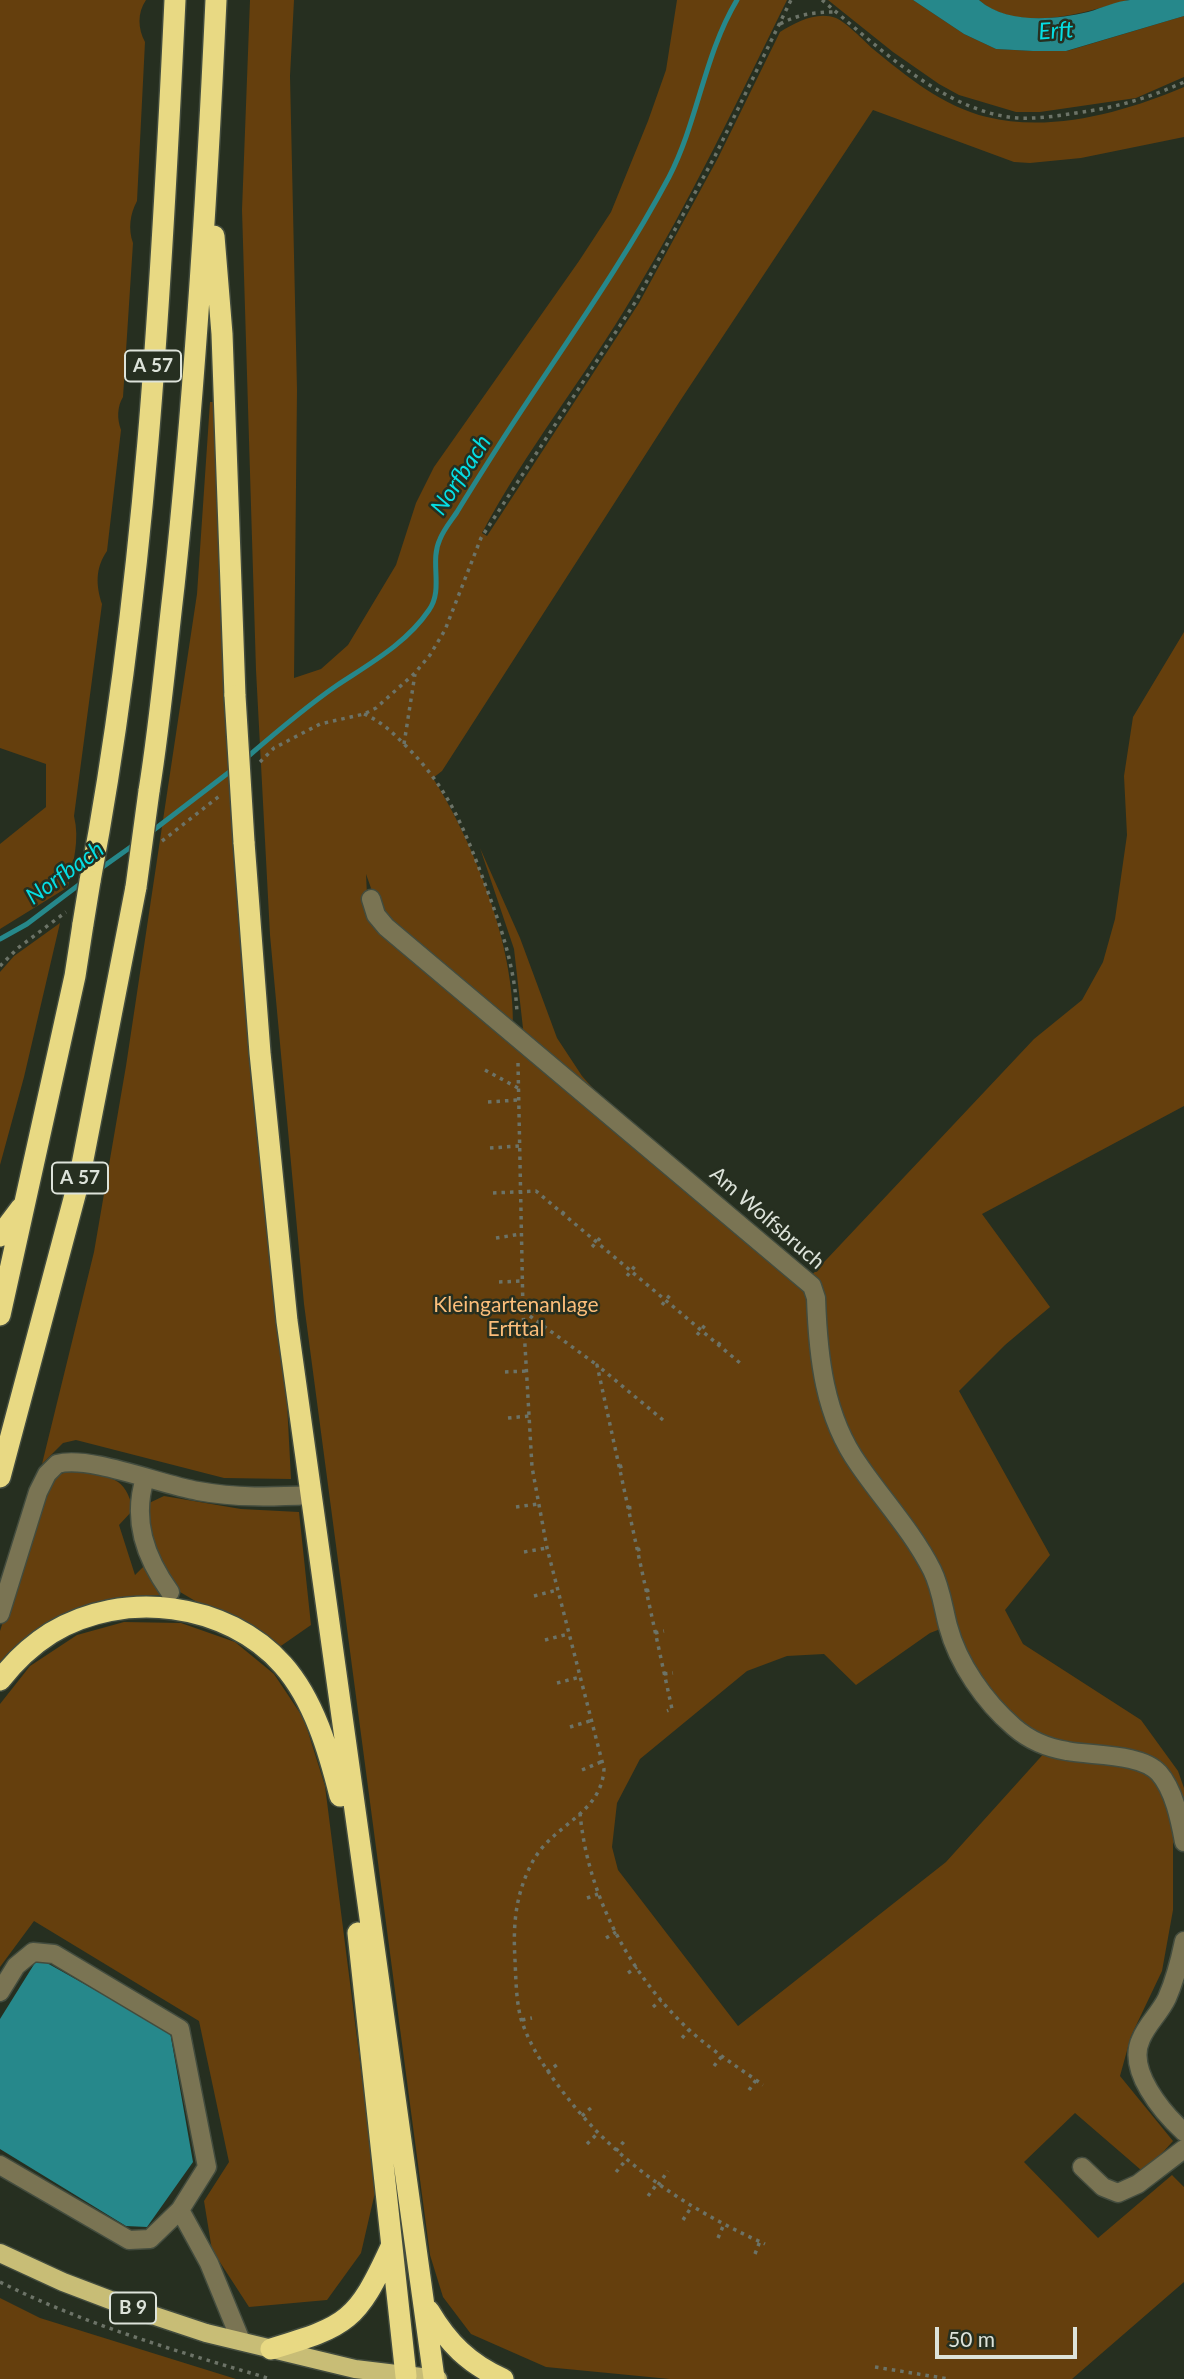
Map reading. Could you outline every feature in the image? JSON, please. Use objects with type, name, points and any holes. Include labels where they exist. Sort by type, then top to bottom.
[{"type":"highway","name":"A 57","points":[[0,1315],[75,976],[78,916],[100,828],[116,731],[147,458],[165,207],[175,0]]},
{"type":"highway","name":"A 57","points":[[0,1477],[79,1180],[136,887],[157,739],[187,460],[208,167],[216,0]]},
{"type":"highway","points":[[208,167],[222,334],[235,696],[244,842],[272,1187],[287,1321],[435,2379]]},
{"type":"highway","points":[[0,1236],[27,1200]]},
{"type":"highway","points":[[0,1680],[20,1658],[51,1633],[92,1615],[143,1607],[177,1609],[200,1614],[244,1633],[283,1665],[298,1685],[331,1761],[342,1807],[406,2378]]},
{"type":"highway","points":[[271,2349],[327,2331],[348,2317],[368,2295],[392,2245]]},
{"type":"highway","points":[[424,2304],[455,2349],[471,2362],[503,2379]]},
{"type":"main road","name":"B 9","points":[[0,2253],[63,2282],[134,2309],[241,2342],[355,2369],[406,2378],[435,2379]]},
{"type":"lane","name":"Am Wolfsbruch","points":[[371,899],[376,915],[386,927],[812,1286],[816,1298],[822,1371],[834,1418],[859,1465],[908,1530],[931,1569],[949,1628],[974,1681],[1003,1716],[1028,1738],[1066,1751],[1143,1762],[1157,1771],[1171,1796],[1184,1842]]},
{"type":"lane","points":[[0,1614],[38,1492],[47,1474],[57,1464],[79,1461],[197,1491],[240,1497],[311,1495]]},
{"type":"lane","points":[[145,1478],[140,1497],[139,1522],[146,1549],[158,1575],[170,1592]]},
{"type":"lane","points":[[1184,1941],[1167,1999],[1140,2040],[1138,2059],[1140,2070],[1153,2095],[1164,2112],[1184,2132]]},
{"type":"lane","points":[[0,1992],[16,1966],[33,1952],[54,1954],[180,2029],[206,2167],[180,2210],[150,2239],[129,2240],[0,2165]]},
{"type":"lane","points":[[1082,2167],[1103,2187],[1118,2193],[1138,2184],[1184,2149]]},
{"type":"lane","points":[[180,2210],[209,2263],[241,2342]]},
{"type":"path","points":[[258,764],[274,748],[320,723],[364,714],[385,701],[430,655],[445,630],[481,538],[636,301],[715,156],[791,0]]},
{"type":"path","points":[[822,0],[934,88],[973,107],[1016,118],[1041,118],[1118,106],[1140,101],[1184,82]]},
{"type":"path","points":[[779,25],[796,16],[813,12],[836,12]]},
{"type":"path","points":[[404,744],[415,673]]},
{"type":"path","points":[[364,714],[382,722],[428,768],[441,785],[474,855],[504,935],[516,992],[523,1311],[532,1467],[557,1590],[603,1761],[600,1789],[589,1806],[545,1842],[528,1869],[519,1896],[515,1911],[514,1944],[517,1993],[522,2020],[547,2072],[598,2133],[626,2160],[658,2184],[724,2224],[763,2243],[755,2254]]},
{"type":"path","points":[[159,844],[227,789]]},
{"type":"path","points":[[0,966],[18,948],[78,916]]},
{"type":"path","points":[[485,1070],[518,1088]]},
{"type":"path","points":[[488,1102],[518,1100]]},
{"type":"path","points":[[490,1147],[519,1146]]},
{"type":"path","points":[[493,1194],[536,1191],[701,1330],[733,1361],[740,1363]]},
{"type":"path","points":[[562,1214],[566,1208]]},
{"type":"path","points":[[496,1238],[521,1234]]},
{"type":"path","points":[[593,1247],[601,1237]]},
{"type":"path","points":[[627,1276],[635,1266]]},
{"type":"path","points":[[499,1282],[522,1281]]},
{"type":"path","points":[[662,1305],[670,1295]]},
{"type":"path","points":[[523,1311],[597,1365],[663,1420]]},
{"type":"path","points":[[697,1335],[705,1324]]},
{"type":"path","points":[[502,1327],[524,1326]]},
{"type":"path","points":[[718,1345],[723,1339]]},
{"type":"path","points":[[597,1365],[654,1627],[660,1669],[664,1674],[672,1709],[667,1710]]},
{"type":"path","points":[[505,1373],[526,1371]]},
{"type":"path","points":[[508,1418],[529,1416]]},
{"type":"path","points":[[611,1462],[618,1461]]},
{"type":"path","points":[[619,1466],[626,1465]]},
{"type":"path","points":[[621,1503],[627,1502]]},
{"type":"path","points":[[516,1507],[538,1504]]},
{"type":"path","points":[[628,1508],[636,1507]]},
{"type":"path","points":[[630,1545],[636,1544]]},
{"type":"path","points":[[524,1552],[547,1548]]},
{"type":"path","points":[[637,1550],[645,1548]]},
{"type":"path","points":[[639,1586],[645,1585]]},
{"type":"path","points":[[646,1591],[654,1589]]},
{"type":"path","points":[[534,1596],[557,1590]]},
{"type":"path","points":[[648,1628],[654,1627]]},
{"type":"path","points":[[655,1633],[664,1631]]},
{"type":"path","points":[[545,1640],[568,1633]]},
{"type":"path","points":[[664,1674],[673,1672]]},
{"type":"path","points":[[557,1683],[580,1677]]},
{"type":"path","points":[[570,1727],[593,1720]]},
{"type":"path","points":[[582,1770],[603,1761]]},
{"type":"path","points":[[580,1813],[587,1864],[598,1894],[616,1932],[638,1967],[661,2000],[690,2030],[763,2085]]},
{"type":"path","points":[[587,1898],[598,1894]]},
{"type":"path","points":[[606,1938],[616,1932]]},
{"type":"path","points":[[628,1973],[638,1967]]},
{"type":"path","points":[[653,2007],[661,2000]]},
{"type":"path","points":[[522,2020],[532,2018]]},
{"type":"path","points":[[682,2038],[690,2030]]},
{"type":"path","points":[[714,2066],[722,2056]]},
{"type":"path","points":[[547,2072],[558,2064]]},
{"type":"path","points":[[749,2090],[756,2080]]},
{"type":"path","points":[[582,2116],[593,2106]]},
{"type":"path","points":[[587,2144],[598,2133]]},
{"type":"path","points":[[616,2151],[626,2139]]},
{"type":"path","points":[[616,2172],[626,2160]]},
{"type":"path","points":[[649,2196],[668,2171]]},
{"type":"path","points":[[683,2220],[692,2206]]},
{"type":"path","points":[[718,2238],[724,2224]]},
{"type":"path","points":[[0,2282],[75,2315],[156,2345],[271,2379]]},
{"type":"path","points":[[875,2367],[949,2379]]},
{"type":"green space","points":[[0,0],[146,0],[140,21],[145,42],[137,201],[130,222],[133,243],[123,397],[118,413],[121,430],[107,551],[100,564],[98,577],[102,604],[74,816],[75,852],[68,887],[0,929],[0,844],[46,807],[46,764],[0,748]]},
{"type":"green space","name":"Kleingartenanlage Erfttal","points":[[250,0],[294,0],[290,76],[297,390],[294,678],[321,669],[348,645],[396,565],[416,503],[434,467],[611,212],[666,70],[677,0],[787,0],[713,150],[654,260],[615,326],[499,502],[482,533],[487,536],[639,303],[718,158],[780,32],[814,17],[836,18],[899,70],[941,98],[971,112],[1011,121],[1062,121],[1113,112],[1184,87],[1184,137],[1081,158],[1030,163],[1014,162],[873,110],[680,401],[442,771],[433,778],[464,834],[490,898],[507,964],[513,1027],[389,926],[378,908],[366,874],[368,916],[799,1282],[808,1295],[822,1390],[923,1563],[943,1628],[930,1633],[856,1685],[824,1654],[787,1656],[747,1671],[640,1759],[617,1803],[612,1847],[618,1870],[738,2026],[946,1862],[1047,1750],[1115,1761],[1159,1778],[1180,1839],[1173,1843],[1173,1910],[1162,1971],[1131,2036],[1120,2076],[1173,2141],[1156,2160],[1141,2170],[1075,2113],[1024,2162],[1098,2238],[1172,2175],[1184,2187],[1184,2282],[1072,2379],[670,2379],[546,2367],[471,2334],[443,2297],[430,2255],[304,1304],[270,935],[256,670],[242,210]]},
{"type":"green space","points":[[828,0],[913,0],[964,34],[996,49],[1033,51],[1067,51],[1184,16],[1184,77],[1136,98],[1040,112],[1016,112],[959,95],[939,84],[893,52]]},
{"type":"green space","points":[[979,0],[1128,0],[1072,15],[1031,18],[1012,16]]},
{"type":"green space","points":[[210,402],[218,402],[233,826],[262,1188],[287,1403],[291,1479],[224,1478],[76,1440],[63,1443],[42,1464],[94,1252],[126,1066],[197,594]]},
{"type":"green space","points":[[1184,632],[1184,1106],[982,1214],[1050,1307],[1005,1345],[959,1391],[1050,1555],[1005,1610],[1023,1644],[1141,1720],[1178,1771],[1184,1788],[1184,1825],[1160,1769],[1049,1741],[1012,1719],[975,1671],[834,1404],[810,1277],[1034,1039],[1082,1000],[1103,962],[1115,919],[1127,835],[1124,776],[1133,717]]},
{"type":"green space","points":[[480,848],[520,938],[557,1038],[582,1076],[616,1114],[524,1037],[514,949]]},
{"type":"green space","points":[[60,923],[24,1077],[0,1165],[0,972],[14,956]]},
{"type":"green space","points":[[80,1470],[115,1480],[126,1490],[133,1510],[119,1525],[135,1575],[147,1563],[166,1595],[119,1599],[75,1610],[35,1631],[0,1662],[0,1631],[45,1490],[60,1475]]},
{"type":"green space","points":[[164,1496],[241,1509],[299,1512],[311,1625],[278,1648],[226,1613],[197,1602],[175,1589],[148,1537],[146,1515],[149,1503]]},
{"type":"green space","points":[[124,1622],[181,1623],[235,1642],[274,1674],[304,1719],[325,1786],[376,2188],[361,2253],[327,2300],[249,2307],[212,2250],[204,2201],[229,2162],[199,2021],[34,1921],[0,1967],[0,1704],[30,1666],[77,1635]]},
{"type":"green space","points":[[0,2298],[40,2318],[236,2379],[0,2379]]},
{"type":"water","name":"Erft","points":[[913,0],[979,0],[1003,13],[1046,18],[1088,12],[1130,0],[1184,0],[1184,16],[1066,51],[996,49],[964,34]]},
{"type":"water","points":[[38,1958],[170,2032],[193,2162],[147,2227],[126,2226],[0,2149],[0,2019]]},
{"type":"waterway","name":"Norfbach","points":[[245,759],[312,703],[398,643],[429,610],[436,593],[436,557],[442,535],[650,212],[679,156],[717,43],[737,0]]},
{"type":"waterway","name":"Norfbach","points":[[151,832],[232,770]]},
{"type":"waterway","name":"Norfbach","points":[[97,871],[135,844]]},
{"type":"waterway","name":"Norfbach","points":[[0,939],[27,924],[84,881]]}]
